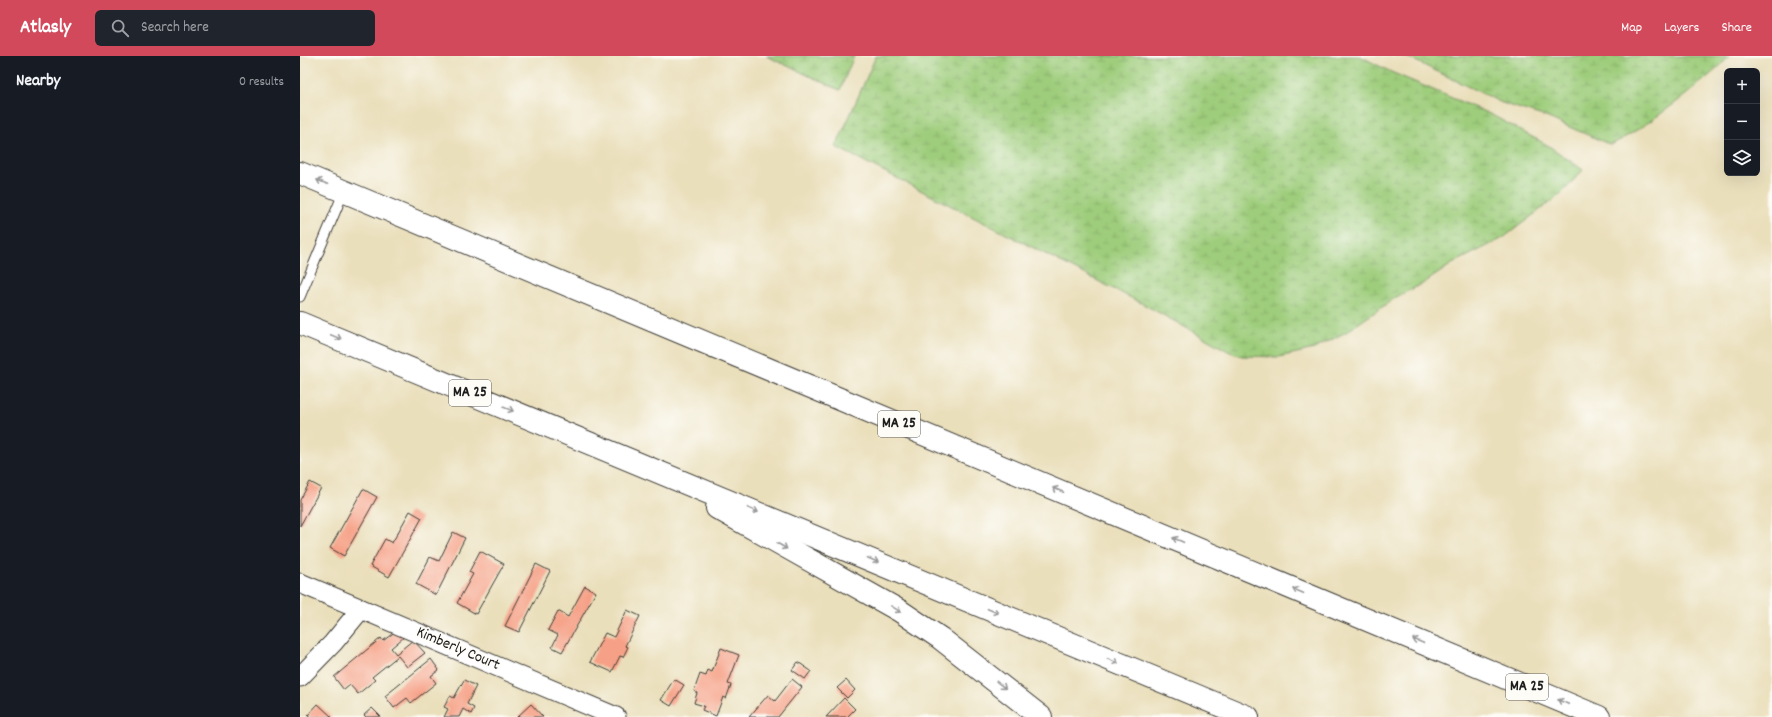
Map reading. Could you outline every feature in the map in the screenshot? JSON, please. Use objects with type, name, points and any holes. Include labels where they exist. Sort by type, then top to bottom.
[{"type":"highway","name":"MA 25","points":[[300,173],[1599,717]]},
{"type":"highway","name":"MA 25","points":[[300,323],[1248,717]]},
{"type":"highway","points":[[639,463],[807,560],[857,586],[900,611],[940,638],[1041,717]]},
{"type":"street","name":"Kimberly Court","points":[[300,583],[616,717]]},
{"type":"street","points":[[300,677],[333,643],[361,609]]},
{"type":"lane","points":[[300,297],[344,191]]},
{"type":"green space","points":[[766,56],[854,56],[840,90]]},
{"type":"green space","points":[[876,56],[1360,56],[1391,72],[1492,115],[1549,146],[1583,170],[1562,193],[1503,238],[1452,264],[1424,283],[1398,296],[1346,332],[1314,349],[1279,357],[1242,356],[1230,352],[1145,305],[836,147]]},
{"type":"green space","points":[[1405,56],[1730,56],[1693,89],[1673,104],[1643,126],[1611,145],[1546,117],[1502,103]]},
{"type":"building","points":[[310,482],[321,488],[300,526],[300,500]]},
{"type":"building","points":[[363,489],[377,497],[344,556],[330,548]]},
{"type":"building","points":[[410,511],[422,518],[389,577],[370,566],[385,539],[392,543]]},
{"type":"building","points":[[453,532],[465,538],[436,595],[416,584],[430,557],[439,561]]},
{"type":"building","points":[[480,551],[504,564],[476,614],[457,603],[473,574],[469,572]]},
{"type":"building","points":[[536,564],[550,571],[519,632],[505,626]]},
{"type":"building","points":[[585,586],[596,592],[562,652],[552,647],[558,635],[548,630],[558,611],[568,617]]},
{"type":"building","points":[[627,610],[640,616],[625,646],[628,647],[623,657],[620,656],[612,672],[590,662],[605,633],[614,637]]},
{"type":"building","points":[[397,630],[404,637],[391,648],[396,654],[413,640],[425,653],[407,667],[398,656],[372,677],[375,680],[358,694],[350,685],[344,690],[334,677],[381,638],[383,641]]},
{"type":"building","points":[[721,648],[739,655],[728,684],[731,685],[726,699],[723,697],[716,716],[702,710],[704,706],[694,703],[697,693],[694,691],[700,674],[706,676],[708,670],[712,672]]},
{"type":"building","points":[[431,659],[439,670],[431,676],[436,683],[411,703],[407,698],[394,708],[385,696]]},
{"type":"building","points":[[798,662],[811,671],[805,679],[792,670]]},
{"type":"building","points":[[674,679],[684,685],[671,706],[661,700]]},
{"type":"building","points":[[792,679],[802,687],[778,717],[749,717],[768,695],[775,701]]},
{"type":"building","points":[[464,680],[476,686],[467,704],[474,708],[471,714],[463,709],[459,717],[444,717],[448,709],[444,707],[450,696],[454,698]]},
{"type":"building","points":[[846,680],[855,690],[847,698],[837,688]]},
{"type":"building","points":[[844,698],[855,709],[847,717],[826,717]]},
{"type":"building","points":[[318,704],[332,717],[311,717],[308,715]]},
{"type":"building","points":[[531,704],[543,717],[517,717]]},
{"type":"building","points":[[372,708],[381,717],[366,717],[364,715]]}]
